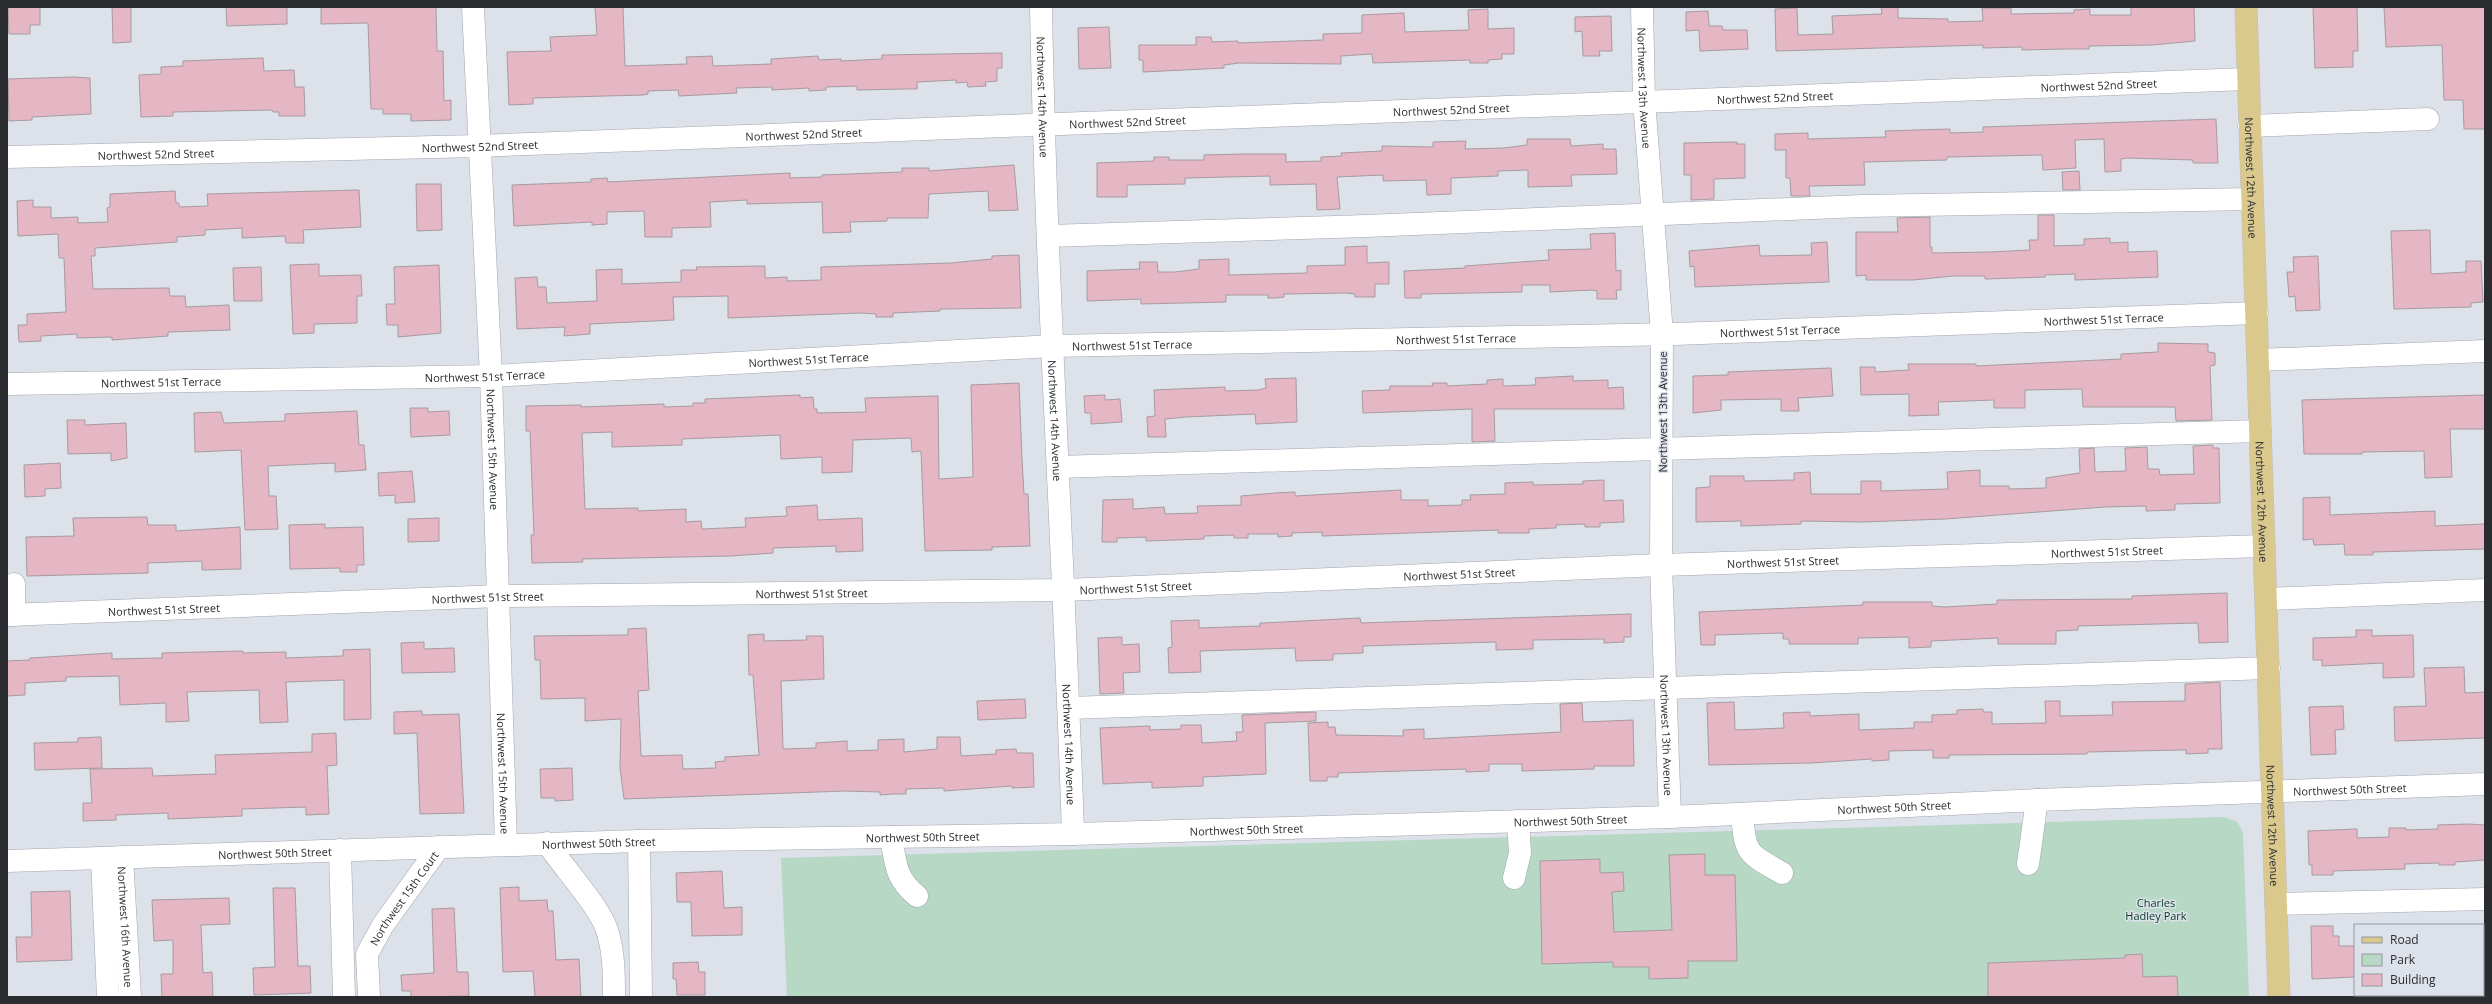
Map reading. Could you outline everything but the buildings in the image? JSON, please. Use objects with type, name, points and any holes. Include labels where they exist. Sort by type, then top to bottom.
[{"type":"main road","name":"Northwest 12th Avenue","points":[[2246,7],[2247,79],[2267,599],[2279,997]]},
{"type":"street","name":"Northwest 15th Avenue","points":[[473,7],[478,146],[491,376],[500,596],[506,844]]},
{"type":"street","name":"Northwest 14th Avenue","points":[[1041,7],[1052,346],[1065,590],[1073,834]]},
{"type":"street","name":"Northwest 13th Avenue","points":[[1642,7],[1644,100],[1662,334],[1661,565],[1670,817]]},
{"type":"street","name":"Northwest 52nd Street","points":[[7,157],[478,146],[1044,126],[1644,100],[2247,79]]},
{"type":"street","points":[[2249,126],[2428,118]]},
{"type":"street","points":[[1048,236],[1653,215],[1862,206],[2252,199]]},
{"type":"street","name":"Northwest 51st Terrace","points":[[7,384],[491,376],[1052,346],[1662,334],[2257,313]]},
{"type":"street","points":[[2258,360],[2485,351]]},
{"type":"street","points":[[1058,468],[2260,431]]},
{"type":"street","name":"Northwest 51st Street","points":[[11,615],[500,596],[1065,590],[1661,565],[2264,546]]},
{"type":"street","points":[[11,615],[14,584]]},
{"type":"street","points":[[2267,599],[2485,590]]},
{"type":"street","points":[[1069,708],[2269,668]]},
{"type":"street","name":"Northwest 50th Street","points":[[7,861],[506,844],[1073,834],[1670,817],[2272,790],[2485,784]]},
{"type":"street","points":[[2028,864],[2037,800]]},
{"type":"street","points":[[1742,814],[1744,842],[1754,857],[1782,873]]},
{"type":"street","points":[[1514,878],[1520,853],[1518,821]]},
{"type":"street","points":[[891,837],[897,871],[904,886],[917,896]]},
{"type":"street","points":[[639,841],[641,997]]},
{"type":"street","points":[[547,844],[588,898],[606,928],[613,961],[614,997]]},
{"type":"street","name":"Northwest 15th Court","points":[[369,997],[367,954],[382,925],[439,847]]},
{"type":"street","points":[[340,850],[345,953],[344,997]]},
{"type":"street","name":"Northwest 16th Avenue","points":[[108,997],[112,857]]},
{"type":"street","name":"Northwest 16th Avenue","points":[[112,857],[130,997]]},
{"type":"street","points":[[2276,904],[2485,899]]},
{"type":"street","points":[[345,953],[367,954]]},
{"type":"street","points":[[613,961],[641,961]]},
{"type":"green space","name":"Charles Hadley Park","points":[[2224,817],[2237,822],[2243,832],[2249,997],[787,997],[781,858]]}]
